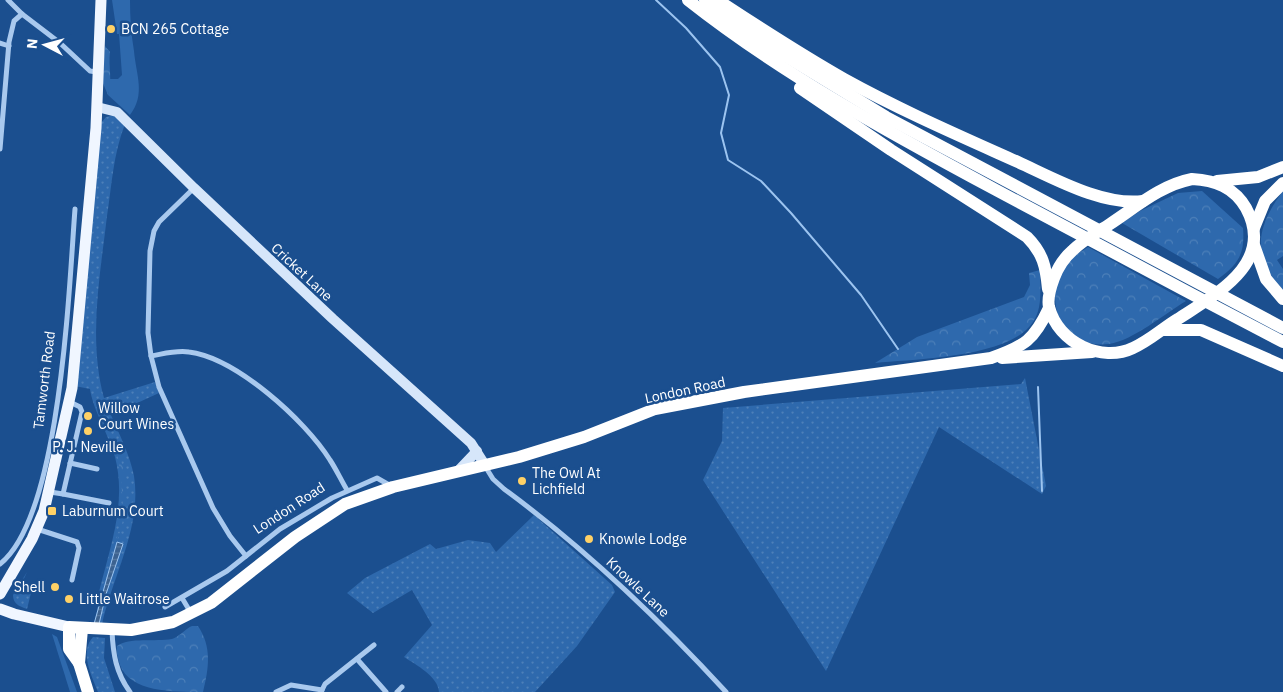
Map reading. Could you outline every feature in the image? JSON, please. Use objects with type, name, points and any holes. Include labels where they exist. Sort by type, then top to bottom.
[{"type":"highway","points":[[688,0],[731,32],[839,103],[895,136],[1283,342]]},
{"type":"highway","points":[[705,0],[771,47],[879,112],[1283,328]]},
{"type":"highway","points":[[717,0],[853,83],[998,154],[1059,180],[1111,199],[1127,202],[1144,201],[1181,181],[1192,179],[1215,182],[1258,177],[1283,167]]},
{"type":"highway","points":[[731,32],[766,62],[808,93],[891,150],[1027,237],[1042,255],[1046,268],[1049,302],[1061,328],[1071,339],[1094,352]]},
{"type":"highway","points":[[1111,199],[1144,194],[1174,177],[1186,174],[1201,174],[1233,180]]},
{"type":"highway","points":[[1215,182],[1229,189],[1239,198],[1254,228]]},
{"type":"highway","points":[[1283,183],[1265,201],[1254,228],[1254,245],[1266,279],[1283,299]]},
{"type":"highway","name":"London Road","points":[[991,358],[1027,343],[1039,328],[1049,302],[1054,278],[1064,259],[1074,248],[1144,201]]},
{"type":"highway","name":"London Road","points":[[91,630],[162,625],[191,614],[211,603],[327,514],[346,504],[393,487],[577,440],[635,416],[681,404],[744,392],[991,358],[1124,352],[1184,315],[1232,282],[1243,269],[1254,245]]},
{"type":"highway","points":[[1160,330],[1201,330],[1283,366]]},
{"type":"highway","points":[[88,692],[79,663],[71,653],[69,644],[91,630]]},
{"type":"highway","points":[[79,663],[91,630]]},
{"type":"main road","name":"Tamworth Road","points":[[0,594],[3,583],[19,562],[38,528],[50,492],[69,402],[86,239],[96,107],[101,0]]},
{"type":"main road","points":[[3,583],[6,601],[14,614]]},
{"type":"main road","name":"London Road","points":[[0,609],[14,614],[91,630]]},
{"type":"main road","name":"London Road","points":[[0,616],[14,614]]},
{"type":"main road","points":[[54,623],[69,644]]},
{"type":"street","points":[[8,0],[22,14],[60,43],[90,71],[97,72]]},
{"type":"street","points":[[0,149],[2,84],[14,21],[22,14]]},
{"type":"street","points":[[0,43],[9,46]]},
{"type":"street","name":"Cricket Lane","points":[[96,107],[117,112],[326,313],[477,450],[485,465]]},
{"type":"street","points":[[194,188],[159,222],[154,231],[150,251],[148,333],[151,356],[159,386],[201,482],[230,536],[246,556]]},
{"type":"street","name":"Tamworth Road","points":[[0,564],[13,549],[27,522],[40,482],[56,414],[76,209]]},
{"type":"street","points":[[73,238],[86,239]]},
{"type":"street","points":[[151,356],[191,352],[219,361],[242,374],[262,389],[312,436],[330,459],[347,490]]},
{"type":"street","name":"Tamworth Road","points":[[63,494],[82,412],[80,406],[69,402]]},
{"type":"street","points":[[457,472],[477,450]]},
{"type":"street","points":[[70,463],[97,469]]},
{"type":"street","name":"Knowle Lane","points":[[485,465],[493,479],[504,489],[585,553],[628,591],[726,692]]},
{"type":"street","name":"London Road","points":[[165,607],[227,571],[280,529],[347,490],[377,478],[393,487]]},
{"type":"street","points":[[50,492],[109,503]]},
{"type":"street","points":[[27,522],[77,542],[79,548],[72,580]]},
{"type":"street","points":[[182,598],[191,614]]},
{"type":"street","points":[[91,630],[112,655],[130,692]]},
{"type":"street","points":[[276,692],[291,686],[321,691],[325,684],[374,645]]},
{"type":"street","points":[[357,659],[386,692]]},
{"type":"street","points":[[397,692],[402,687]]},
{"type":"green space","points":[[112,0],[130,0],[131,32],[139,92],[138,100],[130,115],[108,95],[110,79],[118,79],[122,75],[119,34],[117,34]]},
{"type":"green space","points":[[105,46],[110,52],[108,95],[102,81]]},
{"type":"green space","points":[[114,115],[125,124],[113,170],[99,284],[96,330],[99,376],[104,398],[155,382],[159,393],[111,415],[130,460],[134,476],[134,514],[125,551],[102,624],[94,624],[101,593],[99,592],[116,525],[119,491],[118,474],[115,457],[94,405],[90,389],[75,386],[100,124],[106,117]]},
{"type":"green space","points":[[1202,191],[1243,228],[1242,251],[1236,263],[1218,279],[1122,223],[1140,211],[1178,193]]},
{"type":"green space","points":[[1283,191],[1283,256],[1277,260],[1283,269],[1283,290],[1268,272],[1263,261],[1261,240],[1266,219]]},
{"type":"green space","points":[[1088,247],[1186,301],[1139,332],[1119,342],[1109,344],[1091,343],[1077,338],[1066,328],[1059,316],[1055,302],[1056,287],[1062,272],[1072,258]]},
{"type":"green space","points":[[1040,270],[1038,310],[1033,322],[1021,334],[1004,343],[983,350],[937,358],[875,363],[917,337],[1024,297],[1030,285],[1029,273]]},
{"type":"green space","points":[[1025,378],[1046,486],[1042,494],[939,427],[826,671],[703,480],[722,441],[723,408],[1021,384]]},
{"type":"green space","points":[[117,453],[124,473],[125,498],[122,523],[116,543],[123,507]]},
{"type":"green space","points":[[534,515],[612,585],[615,592],[577,646],[535,692],[439,692],[438,686],[431,676],[404,657],[432,625],[412,590],[373,613],[347,593],[365,578],[430,544],[436,549],[468,540],[490,543],[496,552]]},
{"type":"green space","points":[[27,572],[22,583],[32,589],[27,609],[15,603],[13,595]]},
{"type":"green space","points":[[192,626],[198,626],[206,642],[208,666],[203,692],[178,692],[154,689],[133,681],[125,674],[120,665],[117,646],[122,643],[135,641],[172,639]]},
{"type":"green space","points":[[52,634],[57,637],[77,692],[70,692]]},
{"type":"green space","points":[[93,637],[105,638],[104,658],[115,692],[98,692],[90,672],[87,650]]},
{"type":"shaded area","points":[[117,542],[123,544],[106,594],[99,624],[94,624]]},
{"type":"waterway","points":[[656,0],[686,28],[720,67],[729,95],[721,133],[728,160],[761,181],[791,213],[861,295],[898,349]]},
{"type":"waterway","points":[[1038,387],[1042,491]]},
{"type":"place","name":"BCN 265 Cottage","points":[[111,29]]},
{"type":"place","name":"Willow Court Wines","points":[[88,416]]},
{"type":"place","name":"P. J. Neville","points":[[88,431]]},
{"type":"place","name":"The Owl At Lichfield","points":[[522,481]]},
{"type":"place","name":"Laburnum Court","points":[[52,511]]},
{"type":"place","name":"Knowle Lodge","points":[[589,539]]},
{"type":"place","name":"Shell","points":[[55,587]]},
{"type":"place","name":"Little Waitrose","points":[[69,599]]}]
